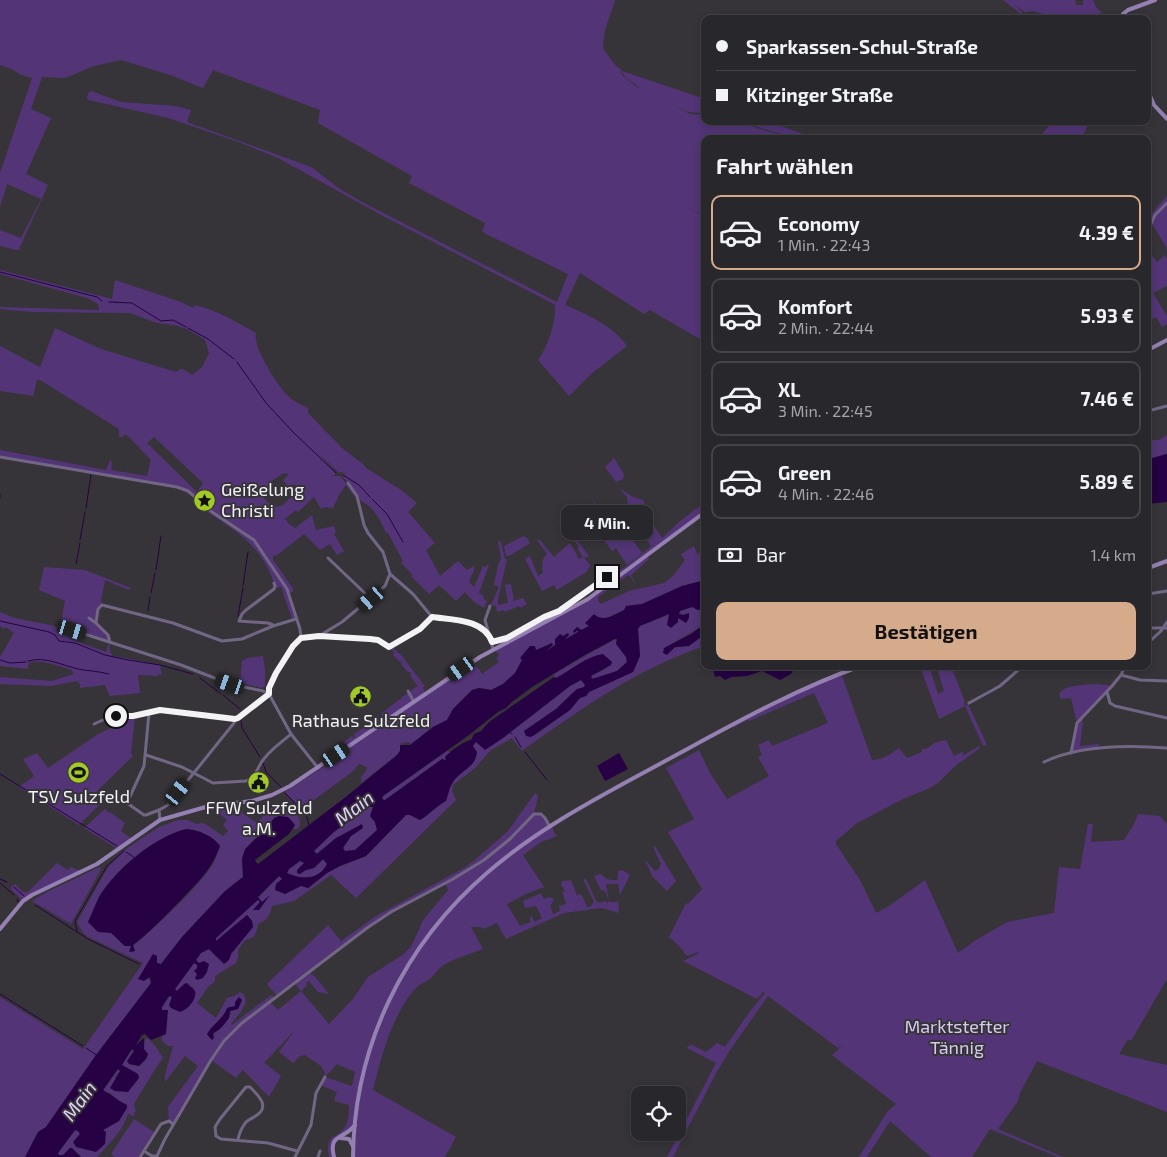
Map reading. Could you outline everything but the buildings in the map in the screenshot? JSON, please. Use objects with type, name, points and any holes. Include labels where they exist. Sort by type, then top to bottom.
[{"type":"main road","points":[[1124,15],[1128,10],[1155,0]]},
{"type":"main road","points":[[1151,98],[1154,105],[1167,119]]},
{"type":"main road","points":[[1151,348],[1167,340]]},
{"type":"main road","points":[[0,929],[23,901],[97,864],[160,820],[193,810],[252,801],[272,795],[290,786],[493,649],[588,599],[701,515]]},
{"type":"main road","points":[[1151,567],[1167,561]]},
{"type":"main road","points":[[354,1157],[355,1125],[362,1077],[374,1033],[398,980],[412,959],[436,926],[474,885],[507,856],[550,827],[620,785],[751,715],[851,670]]},
{"type":"main road","points":[[335,1157],[332,1148],[333,1141],[347,1134],[355,1125]]},
{"type":"main road","points":[[335,1157],[334,1146],[339,1138],[349,1139],[354,1148]]},
{"type":"street","points":[[1151,223],[1154,216],[1167,203]]},
{"type":"street","points":[[1151,410],[1167,406]]},
{"type":"street","points":[[0,457],[169,486],[188,491],[212,512],[254,540],[285,584],[300,629],[301,638]]},
{"type":"street","points":[[348,483],[358,496],[364,525],[383,552],[390,574],[413,594],[432,617],[478,625],[491,638]]},
{"type":"street","points":[[328,558],[371,599]]},
{"type":"street","points":[[492,642],[507,638],[544,617],[559,611],[614,573]]},
{"type":"street","points":[[319,636],[342,622],[371,599],[385,586],[390,574]]},
{"type":"street","points":[[273,626],[268,623],[239,621],[246,610],[274,589],[274,582]]},
{"type":"street","points":[[1151,594],[1167,591]]},
{"type":"street","points":[[96,623],[98,609],[104,605],[173,624],[222,641],[242,639],[296,619]]},
{"type":"street","points":[[490,606],[485,620],[493,649]]},
{"type":"street","points":[[318,768],[291,734],[269,694],[269,688],[276,673],[293,646],[301,638],[319,636],[378,640],[389,647],[420,629],[432,617]]},
{"type":"street","points":[[89,618],[106,633],[110,642]]},
{"type":"street","points":[[1151,640],[1166,628],[1167,622]]},
{"type":"street","points":[[1151,628],[1166,628]]},
{"type":"street","points":[[72,630],[181,665],[230,684],[264,691],[269,694]]},
{"type":"street","points":[[969,703],[1000,686],[1018,670]]},
{"type":"street","points":[[1071,753],[1077,723],[1121,675],[1123,670]]},
{"type":"street","points":[[1121,675],[1140,680],[1167,681]]},
{"type":"street","points":[[408,691],[414,702]]},
{"type":"street","points":[[1107,691],[1110,703],[1115,706],[1167,718]]},
{"type":"street","points":[[150,713],[146,755],[140,777],[128,803],[146,816],[168,805],[192,772],[234,723],[235,719],[261,702],[269,694]]},
{"type":"street","points":[[94,724],[112,716],[133,716],[160,710],[235,719]]},
{"type":"street","points":[[146,755],[182,767],[212,783],[251,780],[266,757],[291,734]]},
{"type":"street","points":[[1044,762],[1071,753],[1123,747],[1167,748]]},
{"type":"street","points":[[159,810],[160,820]]},
{"type":"street","points":[[144,1151],[157,1157],[173,1124],[216,1051],[253,1013],[373,924],[484,860],[510,839],[527,819],[534,814],[541,814],[550,827]]},
{"type":"street","points":[[295,1157],[311,1125],[316,1093],[325,1076]]},
{"type":"street","points":[[238,1140],[242,1128],[248,1121],[260,1114],[263,1106],[262,1101],[250,1087],[246,1087],[220,1118],[215,1127],[216,1136],[221,1139],[268,1143],[297,1152]]},
{"type":"street","points":[[140,1157],[161,1124],[169,1122],[173,1124]]},
{"type":"street","points":[[318,1157],[320,1151]]},
{"type":"green space","points":[[0,0],[615,0],[605,30],[604,50],[616,66],[621,69],[622,75],[635,86],[642,90],[624,76],[622,71],[701,98],[701,113],[688,112],[673,105],[690,114],[701,115],[701,125],[747,125],[781,135],[701,135],[701,214],[685,208],[701,214],[701,340],[650,310],[644,314],[580,273],[565,305],[607,327],[627,346],[591,374],[569,396],[538,360],[551,334],[555,305],[385,217],[278,158],[236,141],[168,118],[87,98],[88,93],[91,91],[121,102],[175,106],[191,110],[187,122],[311,167],[340,189],[362,202],[557,302],[568,274],[486,234],[482,231],[485,223],[409,183],[412,176],[318,123],[320,110],[213,70],[203,88],[170,75],[121,60],[94,66],[65,78],[42,77],[31,109],[51,118],[26,174],[48,185],[20,247],[18,247],[21,249],[16,250],[0,246],[0,230],[21,238],[41,199],[7,184],[0,207],[0,173],[32,78],[0,65]]},
{"type":"green space","points":[[1003,0],[1075,0],[1076,5],[1083,5],[1083,0],[1093,0],[1096,7],[1102,13],[1095,15],[1046,15],[1034,11],[1025,12],[1014,5],[1023,13],[1021,14]]},
{"type":"green space","points":[[751,125],[778,125],[806,135],[785,135]]},
{"type":"green space","points":[[1050,125],[1088,125],[1083,135],[1041,135]]},
{"type":"green space","points":[[1167,196],[1167,251],[1151,222],[1151,215]]},
{"type":"green space","points":[[1151,254],[1157,262],[1165,255],[1167,259],[1167,286],[1153,293],[1167,316],[1167,324],[1162,327],[1156,317],[1151,320]]},
{"type":"green space","points":[[0,270],[112,299],[115,280],[181,302],[193,308],[195,305],[211,310],[256,333],[258,347],[262,356],[272,375],[287,395],[297,403],[308,408],[308,413],[342,448],[366,468],[401,490],[417,503],[408,512],[435,543],[426,550],[440,576],[458,561],[467,570],[474,566],[469,582],[474,587],[483,566],[489,565],[479,593],[487,601],[484,608],[474,602],[465,592],[456,601],[439,585],[429,594],[401,563],[403,561],[376,514],[361,501],[343,477],[343,474],[346,473],[338,472],[317,452],[336,473],[333,476],[340,476],[352,490],[357,500],[346,485],[333,508],[325,507],[321,509],[314,497],[298,512],[296,510],[285,519],[295,528],[312,515],[316,530],[334,526],[336,532],[334,534],[344,551],[337,555],[330,544],[320,550],[304,534],[276,556],[273,555],[273,560],[294,590],[289,594],[295,618],[292,619],[281,587],[275,588],[267,567],[254,548],[240,534],[208,512],[209,509],[183,489],[0,457],[0,450],[106,470],[110,460],[112,462],[111,470],[147,476],[151,460],[126,434],[119,437],[119,429],[40,380],[37,380],[33,396],[0,391],[0,346],[40,367],[55,328],[101,349],[176,372],[183,369],[192,375],[202,367],[209,353],[205,340],[187,329],[157,323],[130,313],[32,312],[0,309],[0,307],[99,310],[98,304],[87,298],[0,274]],"holes":[[[154,437],[203,483],[197,492],[147,443]],[[284,473],[289,474],[283,480],[290,489],[294,484],[299,488],[283,505],[276,507],[266,501],[261,493],[273,480]]]},
{"type":"green space","points":[[1167,435],[1167,453],[1158,458],[1151,459],[1151,442],[1159,440]]},
{"type":"green space","points":[[614,458],[624,474],[623,479],[616,482],[605,467]]},
{"type":"green space","points":[[619,488],[633,497],[643,500],[645,503],[641,505],[662,538],[701,505],[701,515],[602,587],[611,579],[610,576],[627,566],[660,539],[651,546],[637,526],[629,534],[642,553],[627,565],[616,548],[612,551],[598,532],[610,526],[587,492],[614,528],[619,522],[616,518],[628,507],[627,497]]},
{"type":"green space","points":[[561,519],[589,556],[584,558],[591,566],[587,569],[588,571],[557,590],[554,585],[542,591],[525,559],[530,556],[538,576],[543,573],[543,560],[547,554],[537,540],[539,539],[554,557],[570,543],[579,559],[583,557],[575,541],[573,542],[559,521]]},
{"type":"green space","points":[[523,536],[530,543],[511,555],[506,556],[504,546]]},
{"type":"green space","points":[[498,541],[501,542],[505,559],[507,559],[498,605],[508,603],[505,585],[511,584],[514,601],[523,598],[527,604],[521,608],[519,606],[505,612],[504,610],[497,612],[496,606],[491,605],[499,587],[494,585],[501,559]]},
{"type":"green space","points":[[694,546],[697,553],[694,555],[701,552],[701,581],[682,586],[642,604],[626,606],[625,610],[604,619],[593,617],[589,624],[590,626],[581,630],[579,627],[575,632],[578,630],[578,632],[563,640],[568,634],[566,635],[549,649],[522,660],[515,673],[503,684],[491,690],[479,688],[472,690],[453,709],[447,720],[433,727],[410,745],[410,742],[401,743],[400,751],[397,755],[361,783],[361,777],[367,767],[359,764],[352,772],[310,803],[300,808],[285,792],[349,750],[348,748],[322,765],[320,763],[335,748],[352,736],[354,738],[354,734],[378,717],[381,719],[383,712],[418,687],[410,672],[401,664],[402,661],[400,662],[393,655],[394,652],[389,647],[392,647],[402,656],[424,685],[423,689],[426,693],[473,661],[482,674],[499,662],[496,658],[499,655],[494,649],[572,610],[647,556],[649,559],[631,575],[637,586],[628,575],[598,597],[598,601],[601,604],[629,591],[664,583],[673,576],[685,560],[681,554]]},
{"type":"green space","points":[[44,567],[85,570],[131,588],[129,590],[105,580],[102,604],[100,605],[95,622],[110,641],[72,630],[70,639],[106,652],[109,642],[110,652],[113,656],[160,665],[162,675],[138,675],[140,693],[110,696],[105,685],[80,688],[80,684],[77,681],[51,686],[0,684],[0,677],[53,681],[73,674],[72,670],[40,662],[29,662],[28,669],[0,666],[0,657],[14,633],[6,627],[4,629],[0,626],[0,612],[15,618],[65,628],[60,626],[65,601],[39,590]]},
{"type":"green space","points":[[692,607],[701,610],[701,626],[663,649],[689,646],[701,637],[701,647],[656,666],[610,691],[522,751],[512,738],[491,750],[475,768],[453,785],[452,791],[456,800],[356,898],[331,875],[294,901],[272,906],[268,917],[262,923],[259,923],[254,937],[245,940],[238,950],[236,963],[215,976],[215,981],[208,987],[197,1003],[216,1018],[227,998],[240,992],[244,995],[245,1003],[232,1025],[272,995],[274,998],[270,1002],[278,1010],[301,991],[294,983],[277,996],[267,984],[328,925],[341,941],[376,916],[464,868],[508,831],[535,793],[538,796],[534,814],[541,814],[550,827],[552,826],[557,836],[541,842],[523,855],[544,887],[507,904],[520,926],[531,922],[531,915],[535,922],[542,918],[536,906],[525,908],[523,901],[541,893],[544,899],[549,897],[554,899],[550,905],[553,914],[560,911],[559,906],[566,904],[562,891],[566,892],[561,885],[562,881],[571,880],[577,896],[580,894],[583,897],[587,907],[590,907],[594,902],[583,879],[586,879],[596,901],[599,903],[605,901],[607,903],[617,902],[618,899],[619,913],[602,908],[564,913],[506,939],[497,923],[483,929],[471,927],[483,949],[444,965],[430,979],[417,987],[401,1008],[389,1036],[373,1090],[456,1137],[445,1157],[353,1157],[355,1126],[335,1139],[334,1157],[329,1157],[329,1143],[346,1125],[349,1105],[334,1101],[337,1092],[320,1085],[325,1073],[321,1066],[305,1055],[300,1056],[293,1063],[279,1052],[295,1030],[262,1065],[265,1063],[281,1076],[269,1097],[243,1070],[236,1078],[211,1060],[173,1124],[169,1121],[168,1107],[198,1066],[185,1056],[165,1082],[165,1075],[173,1046],[168,1046],[162,1041],[162,1036],[166,1034],[167,1010],[162,1010],[162,1007],[170,996],[172,997],[169,1005],[196,994],[193,987],[181,987],[177,991],[175,989],[194,963],[197,965],[197,980],[199,963],[196,960],[201,953],[209,949],[216,957],[229,960],[231,954],[253,927],[252,921],[247,915],[216,941],[216,938],[258,899],[260,902],[254,910],[259,910],[268,897],[262,902],[258,898],[279,876],[282,879],[276,884],[275,890],[285,894],[301,885],[309,888],[327,873],[366,856],[406,815],[420,820],[446,801],[447,792],[455,779],[475,761],[473,748],[476,742],[485,749],[503,738],[570,686],[581,680],[585,685],[584,687],[571,694],[556,709],[524,731],[534,736],[570,710],[580,698],[586,696],[589,692],[633,672],[640,656],[638,629],[640,626],[670,614],[678,618],[684,615],[679,613],[680,611]],"holes":[[[445,883],[448,890],[423,920],[412,945],[404,954],[368,977],[353,999],[329,1024],[301,991],[307,986],[306,983],[309,981],[318,992],[329,994],[309,972],[391,912]],[[240,998],[242,1000],[238,1009],[230,1011],[231,1013],[227,1020],[210,1039],[207,1034],[229,1007],[235,1007]],[[337,1064],[355,1072],[352,1086],[325,1077]]]},
{"type":"green space","points":[[615,639],[627,662],[617,671],[595,679],[591,676],[608,668],[567,673],[556,678],[554,677],[554,674]]},
{"type":"green space","points":[[263,656],[265,686],[262,688],[244,684],[243,686],[240,685],[242,661],[247,658]]},
{"type":"green space","points":[[921,670],[930,670],[938,694],[944,691],[937,670],[953,670],[965,702],[965,706],[939,719]]},
{"type":"green space","name":"Marktstefter Tännig","points":[[841,673],[872,760],[883,758],[899,748],[907,758],[922,752],[922,749],[928,748],[934,743],[946,740],[954,756],[962,752],[964,755],[979,746],[980,748],[955,766],[930,788],[903,799],[857,823],[836,841],[836,844],[861,882],[876,913],[925,880],[958,953],[1007,922],[1054,913],[1059,867],[1080,869],[1088,824],[1093,824],[1091,842],[1124,840],[1138,814],[1160,816],[1167,824],[1167,979],[1131,1041],[1128,1039],[1119,1054],[1167,1065],[1167,1112],[1037,1061],[1020,1093],[1018,1101],[998,1129],[1063,1157],[1058,1157],[990,1129],[972,1157],[931,1157],[890,1121],[867,1157],[859,1157],[887,1112],[896,1104],[832,1055],[843,1045],[838,1048],[768,996],[730,1050],[686,1132],[686,1121],[716,1063],[687,1048],[688,1046],[692,1045],[706,1052],[717,1043],[725,1047],[765,993],[763,992],[757,999],[683,961],[698,954],[698,952],[687,956],[669,937],[686,903],[688,904],[702,889],[668,832],[694,819],[666,768],[699,750],[710,773],[727,799],[769,776],[758,757],[762,755],[758,745],[769,740],[772,746],[828,723],[814,693],[749,721],[747,720],[733,728],[733,725]]},
{"type":"green space","points":[[1097,684],[1112,686],[1079,720],[1083,720],[1080,746],[1099,744],[1098,749],[1071,753],[1077,723],[1071,698],[1061,699],[1059,694],[1066,688]]},
{"type":"green space","points":[[968,704],[987,745],[983,746],[965,706]]},
{"type":"green space","name":"TSV Sulzfeld","points":[[135,717],[131,754],[133,756],[93,795],[101,803],[79,825],[19,787],[34,776],[23,759],[37,753],[48,768],[100,733]]},
{"type":"green space","points":[[447,751],[450,752],[445,757],[446,760],[442,759],[383,800],[383,796]]},
{"type":"green space","points":[[229,804],[257,823],[273,805],[296,812],[300,824],[298,829],[293,829],[295,825],[288,817],[274,818],[251,843],[242,860],[243,877],[225,891],[182,937],[161,964],[157,963],[157,956],[153,955],[145,969],[151,983],[96,1055],[46,1127],[38,1132],[27,1156],[0,1157],[0,997],[83,1049],[143,963],[88,937],[83,933],[77,922],[108,867],[126,849],[159,827],[178,820],[188,820],[196,824],[204,823],[223,836],[228,831],[223,825],[227,820],[209,806]],"holes":[[[187,829],[199,831],[216,841],[216,857],[212,866],[192,890],[133,946],[135,951],[133,953],[131,946],[124,946],[112,933],[88,922],[106,886],[137,855],[175,833]]]},
{"type":"green space","points":[[370,806],[373,807],[370,816],[375,822],[377,830],[355,850],[345,851],[343,848],[351,836],[363,828],[336,838],[316,854],[313,851],[335,831]]},
{"type":"green space","points":[[106,808],[109,813],[125,823],[121,831],[132,839],[118,849],[84,828]]},
{"type":"green space","points":[[655,846],[676,881],[667,891],[652,876],[644,861],[655,871],[659,869],[661,864],[653,847]]},
{"type":"green space","points":[[324,859],[327,864],[324,870],[315,876],[304,878],[287,873],[289,869],[300,861],[305,863],[306,870],[314,868]]},
{"type":"green space","points":[[57,863],[68,870],[71,867],[81,871],[23,901],[10,888],[15,884],[23,892],[28,892]]},
{"type":"green space","points":[[99,867],[101,869],[71,924],[32,901],[45,893]]},
{"type":"green space","points":[[622,870],[630,875],[620,895],[618,884],[606,884],[609,902],[605,891],[601,890],[594,876],[601,874],[608,879],[617,880],[618,871]]},
{"type":"green space","points":[[148,1038],[163,1058],[134,1104],[136,1112],[133,1113],[135,1114],[134,1116],[128,1114],[119,1132],[97,1157],[81,1157],[70,1148],[63,1155],[59,1155],[58,1153],[75,1130],[80,1134],[103,1130],[119,1121],[127,1105],[117,1100],[109,1092],[94,1108],[98,1120],[90,1119],[83,1123],[83,1120],[118,1069],[120,1071],[114,1078],[138,1074],[122,1066],[122,1063],[133,1049],[129,1064],[139,1066],[148,1054],[144,1049],[145,1040]]},
{"type":"green space","points":[[134,1119],[154,1132],[138,1157],[115,1157],[111,1154]]},
{"type":"green space","name":"Marktstefter Tännig","points":[[675,1141],[681,1141],[673,1157],[667,1157]]},
{"type":"water","points":[[1167,454],[1167,502],[1151,504],[1151,458]]},
{"type":"water","name":"Main","points":[[701,581],[701,610],[692,607],[680,611],[679,614],[683,615],[689,613],[686,623],[678,618],[678,622],[671,628],[667,625],[669,614],[640,626],[638,629],[640,656],[633,672],[589,692],[586,696],[580,698],[570,710],[531,737],[526,736],[524,731],[556,709],[577,689],[584,687],[585,685],[581,680],[570,686],[485,750],[476,742],[473,746],[477,752],[474,761],[455,779],[450,787],[446,801],[420,820],[406,815],[366,856],[327,873],[308,888],[301,886],[285,894],[275,890],[276,884],[282,879],[279,876],[258,897],[262,902],[270,895],[259,910],[253,910],[260,902],[258,900],[216,938],[216,941],[247,915],[252,921],[253,927],[231,954],[229,960],[224,964],[209,949],[201,953],[196,960],[199,963],[204,961],[209,964],[203,978],[197,980],[195,978],[197,974],[194,971],[197,965],[194,963],[175,989],[177,991],[187,983],[195,991],[195,997],[189,1007],[180,1012],[171,1008],[169,1005],[172,997],[169,996],[162,1007],[162,1010],[168,1010],[166,1034],[151,1040],[145,1034],[142,1035],[136,1045],[144,1038],[144,1049],[148,1054],[146,1059],[139,1066],[129,1064],[127,1061],[134,1051],[132,1049],[122,1065],[138,1074],[139,1078],[128,1092],[115,1091],[110,1088],[120,1071],[118,1069],[103,1090],[127,1105],[119,1121],[103,1130],[106,1132],[105,1144],[96,1152],[76,1147],[73,1142],[80,1134],[75,1130],[58,1153],[63,1155],[72,1148],[81,1157],[25,1157],[38,1132],[46,1127],[96,1055],[151,983],[150,977],[144,981],[138,979],[153,954],[157,956],[157,963],[161,964],[182,937],[225,891],[243,877],[242,859],[245,849],[267,828],[274,818],[279,816],[288,817],[295,825],[289,834],[255,860],[258,864],[397,755],[400,751],[400,745],[410,745],[433,727],[447,720],[453,709],[472,690],[479,688],[491,690],[503,684],[515,673],[522,660],[520,658],[530,646],[535,646],[536,650],[552,643],[553,645],[545,652],[555,645],[555,639],[560,634],[563,636],[568,633],[569,635],[564,640],[578,632],[578,630],[574,633],[573,631],[577,627],[581,630],[589,626],[585,623],[594,614],[605,618],[624,610],[626,606],[642,604],[682,586]],"holes":[[[617,639],[616,644],[626,657],[627,662],[617,671],[592,679],[591,676],[611,665],[612,662],[603,654],[591,657],[556,678],[554,677],[489,722],[481,731],[474,734],[471,740],[461,744],[445,757],[446,760],[442,759],[385,800],[382,799],[383,796],[506,708],[532,687],[583,656]],[[370,807],[373,807],[370,816],[375,822],[377,830],[355,850],[345,851],[343,848],[351,836],[363,828],[362,824],[336,838],[317,854],[314,851],[335,831]],[[323,859],[327,864],[315,876],[298,877],[287,873],[289,869],[300,861],[304,863],[297,870],[297,873],[300,874],[314,868]]]},
{"type":"water","points":[[701,627],[701,637],[689,646],[675,647],[667,655],[663,653],[664,648]]},
{"type":"water","points":[[713,670],[793,670],[791,674],[780,680],[762,671],[725,680],[720,676],[715,677]]},
{"type":"water","points":[[619,753],[628,769],[605,781],[597,766]]},
{"type":"water","points":[[187,829],[205,834],[220,846],[213,862],[197,883],[157,924],[133,945],[135,951],[129,952],[131,946],[125,946],[111,933],[98,932],[88,922],[106,886],[137,855],[162,839]]},
{"type":"water","points":[[239,997],[242,1000],[238,1009],[230,1011],[229,1018],[220,1029],[213,1033],[214,1038],[212,1040],[207,1034],[227,1008],[235,1006],[235,1002]]},
{"type":"waterway","points":[[0,272],[97,297],[102,301]]},
{"type":"waterway","points":[[109,302],[132,303],[161,321],[173,320],[186,327]]},
{"type":"waterway","points":[[188,328],[208,339],[234,359]]},
{"type":"waterway","points":[[237,362],[266,403],[336,473]]},
{"type":"waterway","points":[[86,508],[91,475]]},
{"type":"waterway","points":[[343,475],[359,485],[370,497]]},
{"type":"waterway","points":[[372,499],[387,514],[403,542]]},
{"type":"waterway","points":[[80,540],[85,512]]},
{"type":"waterway","points":[[156,570],[161,536]]},
{"type":"waterway","points":[[76,564],[80,543]]},
{"type":"waterway","points":[[243,586],[248,552]]},
{"type":"waterway","points":[[151,593],[155,573]]},
{"type":"waterway","points":[[238,616],[243,588]]},
{"type":"waterway","points":[[148,611],[150,597]]},
{"type":"waterway","points":[[0,621],[49,632],[55,635],[59,641],[75,643],[105,655],[160,665],[193,674]]},
{"type":"waterway","points":[[0,660],[10,663],[26,662]]},
{"type":"waterway","points":[[28,661],[47,660],[78,669],[109,674]]},
{"type":"waterway","points":[[200,678],[221,694]]},
{"type":"waterway","points":[[223,695],[240,709]]},
{"type":"waterway","points":[[241,721],[242,728],[260,757]]},
{"type":"waterway","points":[[515,737],[521,747]]},
{"type":"waterway","points":[[525,752],[547,780]]},
{"type":"waterway","points":[[263,763],[266,772],[281,787]]},
{"type":"waterway","points":[[0,774],[117,846]]},
{"type":"waterway","points":[[285,793],[300,808]]},
{"type":"waterway","points":[[301,810],[307,817],[309,825]]},
{"type":"waterway","points":[[77,931],[75,921],[107,866],[124,851]]},
{"type":"waterway","points":[[126,852],[135,858]]},
{"type":"waterway","points":[[0,879],[7,882]]},
{"type":"waterway","points":[[0,883],[14,895]]},
{"type":"waterway","points":[[14,887],[24,896]]},
{"type":"waterway","points":[[35,905],[88,939],[139,964]]},
{"type":"waterway","points":[[0,994],[83,1046]]},
{"type":"waterway","points":[[86,1048],[98,1056]]},
{"type":"place","name":"Geißelung Christi","points":[[205,500]]},
{"type":"place","name":"Rathaus Sulzfeld","points":[[361,696]]},
{"type":"place","name":"TSV Sulzfeld","points":[[79,772]]},
{"type":"place","name":"FFW Sulzfeld a.M.","points":[[259,783]]},
{"type":"route","points":[[116,716],[133,716],[160,710],[172,710],[216,718],[235,719],[266,698],[276,673],[293,646],[301,638],[319,636],[370,639],[378,640],[392,647],[420,629],[432,617],[473,623],[481,626],[492,642],[500,641],[568,606],[588,589],[607,577]]}]
